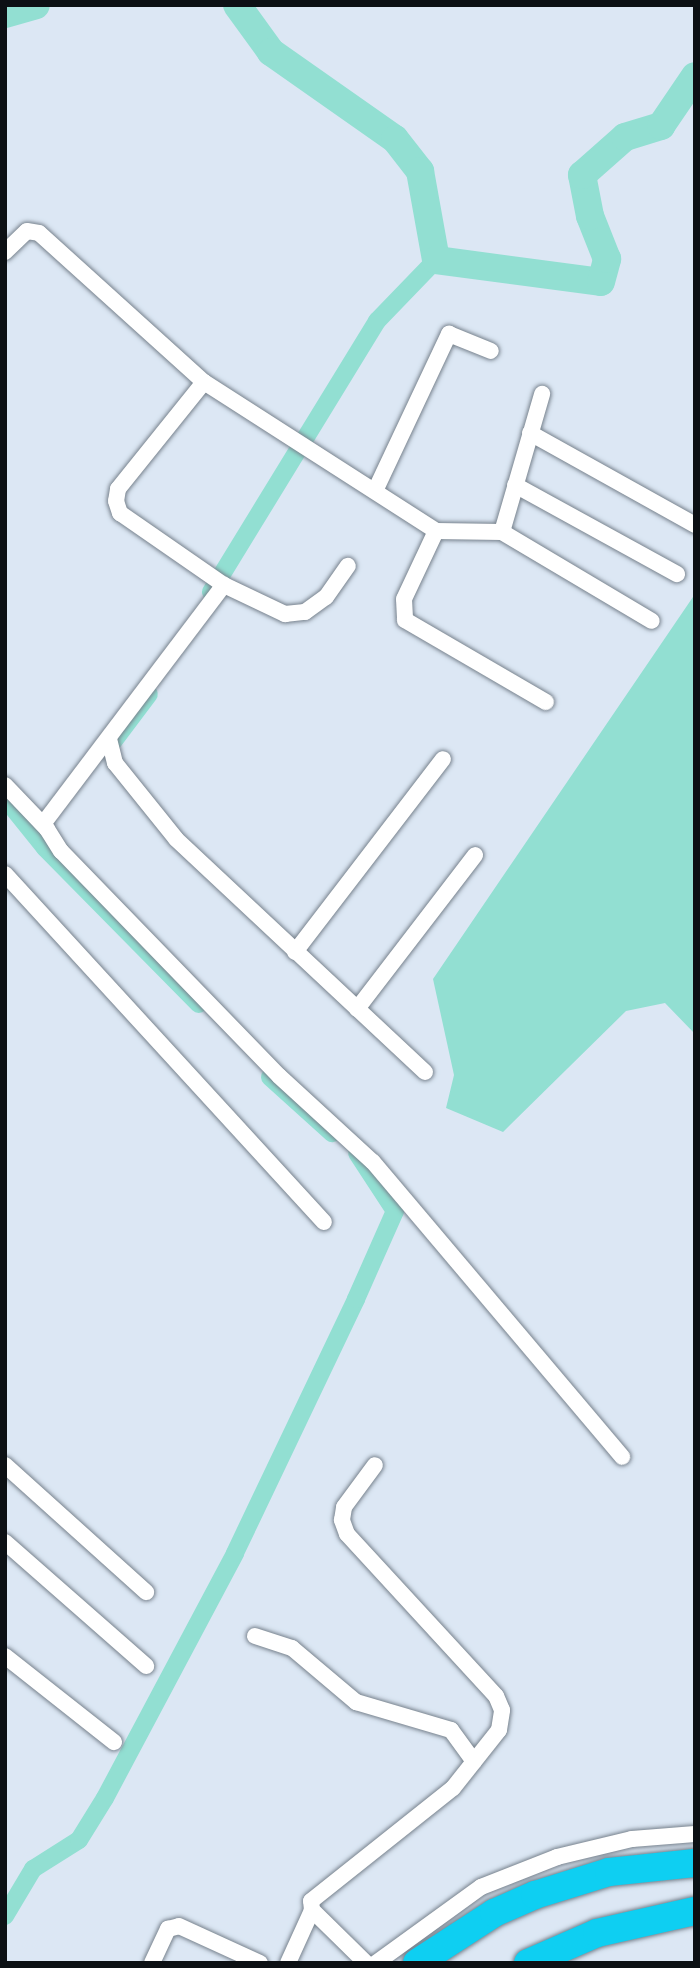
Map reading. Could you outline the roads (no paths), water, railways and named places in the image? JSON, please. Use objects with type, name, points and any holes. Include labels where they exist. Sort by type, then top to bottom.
[{"type":"highway","points":[[417,1963],[494,1913],[536,1895],[609,1872],[695,1863]]},
{"type":"highway","points":[[528,1963],[556,1949],[637,1922],[695,1911]]},
{"type":"street","points":[[5,251],[21,234],[39,233],[204,382],[292,435],[436,531],[502,532],[652,621]]},
{"type":"street","points":[[375,491],[449,334],[491,351]]},
{"type":"street","points":[[204,382],[118,489],[116,501],[120,513],[224,584],[285,614],[305,612],[326,597],[348,566]]},
{"type":"street","points":[[502,532],[542,394]]},
{"type":"street","points":[[530,433],[695,525]]},
{"type":"street","points":[[515,485],[677,574]]},
{"type":"street","points":[[436,531],[404,599],[405,620],[546,702]]},
{"type":"street","points":[[43,824],[224,584]]},
{"type":"street","points":[[109,739],[115,764],[176,839],[425,1072]]},
{"type":"street","points":[[295,952],[443,759]]},
{"type":"street","points":[[5,785],[43,824],[61,851],[279,1076],[373,1162],[622,1457]]},
{"type":"street","points":[[357,1009],[475,855]]},
{"type":"street","points":[[5,874],[324,1222]]},
{"type":"street","points":[[5,1465],[146,1592]]},
{"type":"street","points":[[288,1963],[312,1910],[311,1901],[453,1788],[499,1730],[502,1710],[496,1696],[347,1534],[342,1520],[344,1507],[375,1465]]},
{"type":"street","points":[[5,1542],[146,1666]]},
{"type":"street","points":[[256,1636],[292,1648],[356,1702],[451,1730],[474,1762]]},
{"type":"street","points":[[5,1656],[114,1742]]},
{"type":"street","points":[[376,1963],[481,1887],[544,1862],[632,1839],[695,1834]]},
{"type":"street","points":[[312,1910],[366,1963]]},
{"type":"street","points":[[152,1963],[168,1930],[178,1926],[260,1963]]},
{"type":"waterway","points":[[5,14],[36,5]]},
{"type":"waterway","points":[[237,5],[271,52],[395,139],[420,171],[436,260],[601,282],[607,259],[590,216],[582,175],[625,137],[661,126],[695,76]]},
{"type":"waterway","points":[[211,592],[377,321],[436,260]]},
{"type":"waterway","points":[[109,747],[149,694]]},
{"type":"waterway","points":[[5,798],[45,848],[199,1004]]},
{"type":"waterway","points":[[270,1077],[332,1133]]},
{"type":"waterway","points":[[5,1916],[33,1869],[79,1840],[105,1798],[235,1553],[356,1299],[395,1211],[357,1153]]}]
